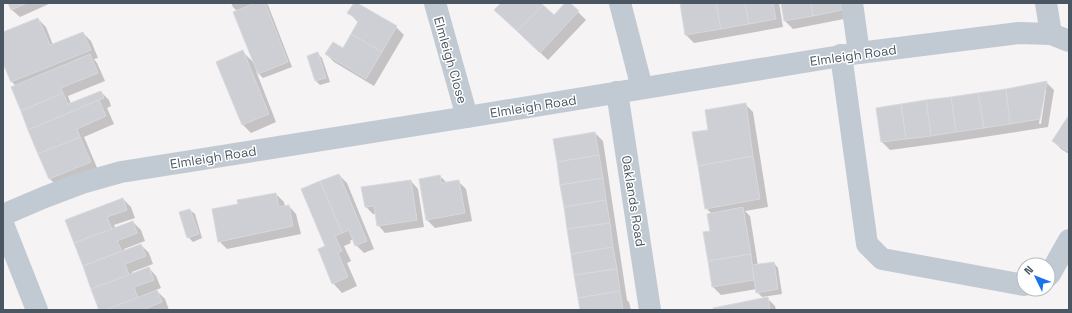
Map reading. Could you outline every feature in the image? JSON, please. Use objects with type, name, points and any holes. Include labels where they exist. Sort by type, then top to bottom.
[{"type":"street","name":"Elmleigh Close","points":[[435,3],[467,117]]},
{"type":"street","points":[[620,3],[642,88]]},
{"type":"street","points":[[852,3],[850,54],[867,244],[882,259],[1016,284]]},
{"type":"street","points":[[1046,3],[1060,38]]},
{"type":"street","name":"Elmleigh Road","points":[[3,215],[82,183],[121,172],[850,54],[1019,33],[1060,38]]},
{"type":"street","name":"Oaklands Road","points":[[617,92],[650,310]]},
{"type":"street","points":[[3,224],[37,310]]},
{"type":"street","points":[[1056,263],[1069,240]]},
{"type":"building","points":[[8,3],[27,3],[11,10]]},
{"type":"building","points":[[255,3],[265,3],[288,62],[258,74],[233,12]]},
{"type":"building","points":[[354,3],[357,3],[397,26],[382,52],[351,34],[359,20],[347,13]]},
{"type":"building","points":[[501,3],[541,3],[543,5],[517,31],[494,10]]},
{"type":"building","points":[[565,3],[570,3],[579,11],[540,53],[517,31],[543,5],[554,15]]},
{"type":"building","points":[[680,3],[716,3],[721,29],[685,35]]},
{"type":"building","points":[[716,3],[745,3],[749,24],[721,29]]},
{"type":"building","points":[[745,3],[773,3],[776,19],[749,24]]},
{"type":"building","points":[[781,3],[811,3],[813,16],[784,21]]},
{"type":"building","points":[[811,3],[840,3],[842,10],[813,16]]},
{"type":"building","points":[[38,18],[50,45],[83,32],[91,50],[11,82],[3,63],[3,32]]},
{"type":"building","points":[[351,34],[382,52],[366,79],[325,54],[333,42],[343,48]]},
{"type":"building","points":[[243,50],[269,114],[242,125],[216,62]]},
{"type":"building","points":[[318,52],[326,78],[315,81],[307,56]]},
{"type":"building","points":[[90,54],[98,73],[61,88],[63,93],[21,111],[11,87]]},
{"type":"building","points":[[1047,81],[1040,119],[1010,124],[1006,89]]},
{"type":"building","points":[[1006,89],[1010,124],[984,128],[978,93]]},
{"type":"building","points":[[101,91],[104,98],[28,130],[21,111],[63,93],[68,104]]},
{"type":"building","points":[[978,93],[984,128],[956,132],[951,97]]},
{"type":"building","points":[[951,97],[956,132],[931,136],[926,100]]},
{"type":"building","points":[[99,100],[106,116],[77,129],[80,137],[38,154],[28,130]]},
{"type":"building","points":[[926,100],[931,136],[906,139],[901,104]]},
{"type":"building","points":[[746,103],[753,156],[698,166],[692,132],[708,130],[705,110]]},
{"type":"building","points":[[901,104],[906,139],[881,142],[876,108]]},
{"type":"building","points":[[1069,115],[1069,152],[1052,141]]},
{"type":"building","points":[[595,132],[599,155],[557,162],[553,139]]},
{"type":"building","points":[[80,137],[91,162],[49,179],[38,154]]},
{"type":"building","points":[[599,155],[603,178],[560,185],[557,162]]},
{"type":"building","points":[[753,156],[760,199],[705,209],[698,166]]},
{"type":"building","points":[[339,174],[367,241],[355,246],[349,230],[342,233],[320,181]]},
{"type":"building","points":[[440,175],[441,183],[459,180],[465,213],[426,220],[419,179]]},
{"type":"building","points":[[603,178],[606,200],[564,207],[560,185]]},
{"type":"building","points":[[411,180],[417,220],[377,226],[374,206],[365,207],[361,187]]},
{"type":"building","points":[[320,181],[342,233],[335,236],[342,251],[338,253],[348,277],[332,284],[318,249],[325,246],[301,189]]},
{"type":"building","points":[[276,193],[279,207],[289,205],[293,226],[218,242],[212,209],[238,204],[237,200]]},
{"type":"building","points":[[123,198],[127,210],[107,217],[112,229],[74,243],[65,220]]},
{"type":"building","points":[[606,200],[610,223],[567,229],[564,207]]},
{"type":"building","points":[[743,207],[751,254],[708,261],[703,232],[710,231],[707,214]]},
{"type":"building","points":[[190,209],[199,234],[187,238],[179,212]]},
{"type":"building","points":[[133,221],[137,233],[117,241],[122,251],[83,266],[74,243]]},
{"type":"building","points":[[610,223],[613,247],[571,254],[567,229]]},
{"type":"building","points":[[141,244],[146,256],[125,264],[129,275],[91,289],[83,266]]},
{"type":"building","points":[[613,247],[617,269],[574,275],[571,254]]},
{"type":"building","points":[[751,254],[754,280],[712,287],[708,261]]},
{"type":"building","points":[[774,262],[778,289],[756,293],[752,265]]},
{"type":"building","points":[[149,267],[154,280],[134,287],[138,298],[105,310],[99,310],[91,289]]},
{"type":"building","points":[[617,269],[620,291],[578,298],[574,275]]},
{"type":"building","points":[[157,290],[162,302],[142,310],[105,310]]},
{"type":"building","points":[[620,291],[623,310],[580,310],[578,298]]},
{"type":"building","points":[[768,297],[770,310],[713,310],[713,308]]}]
